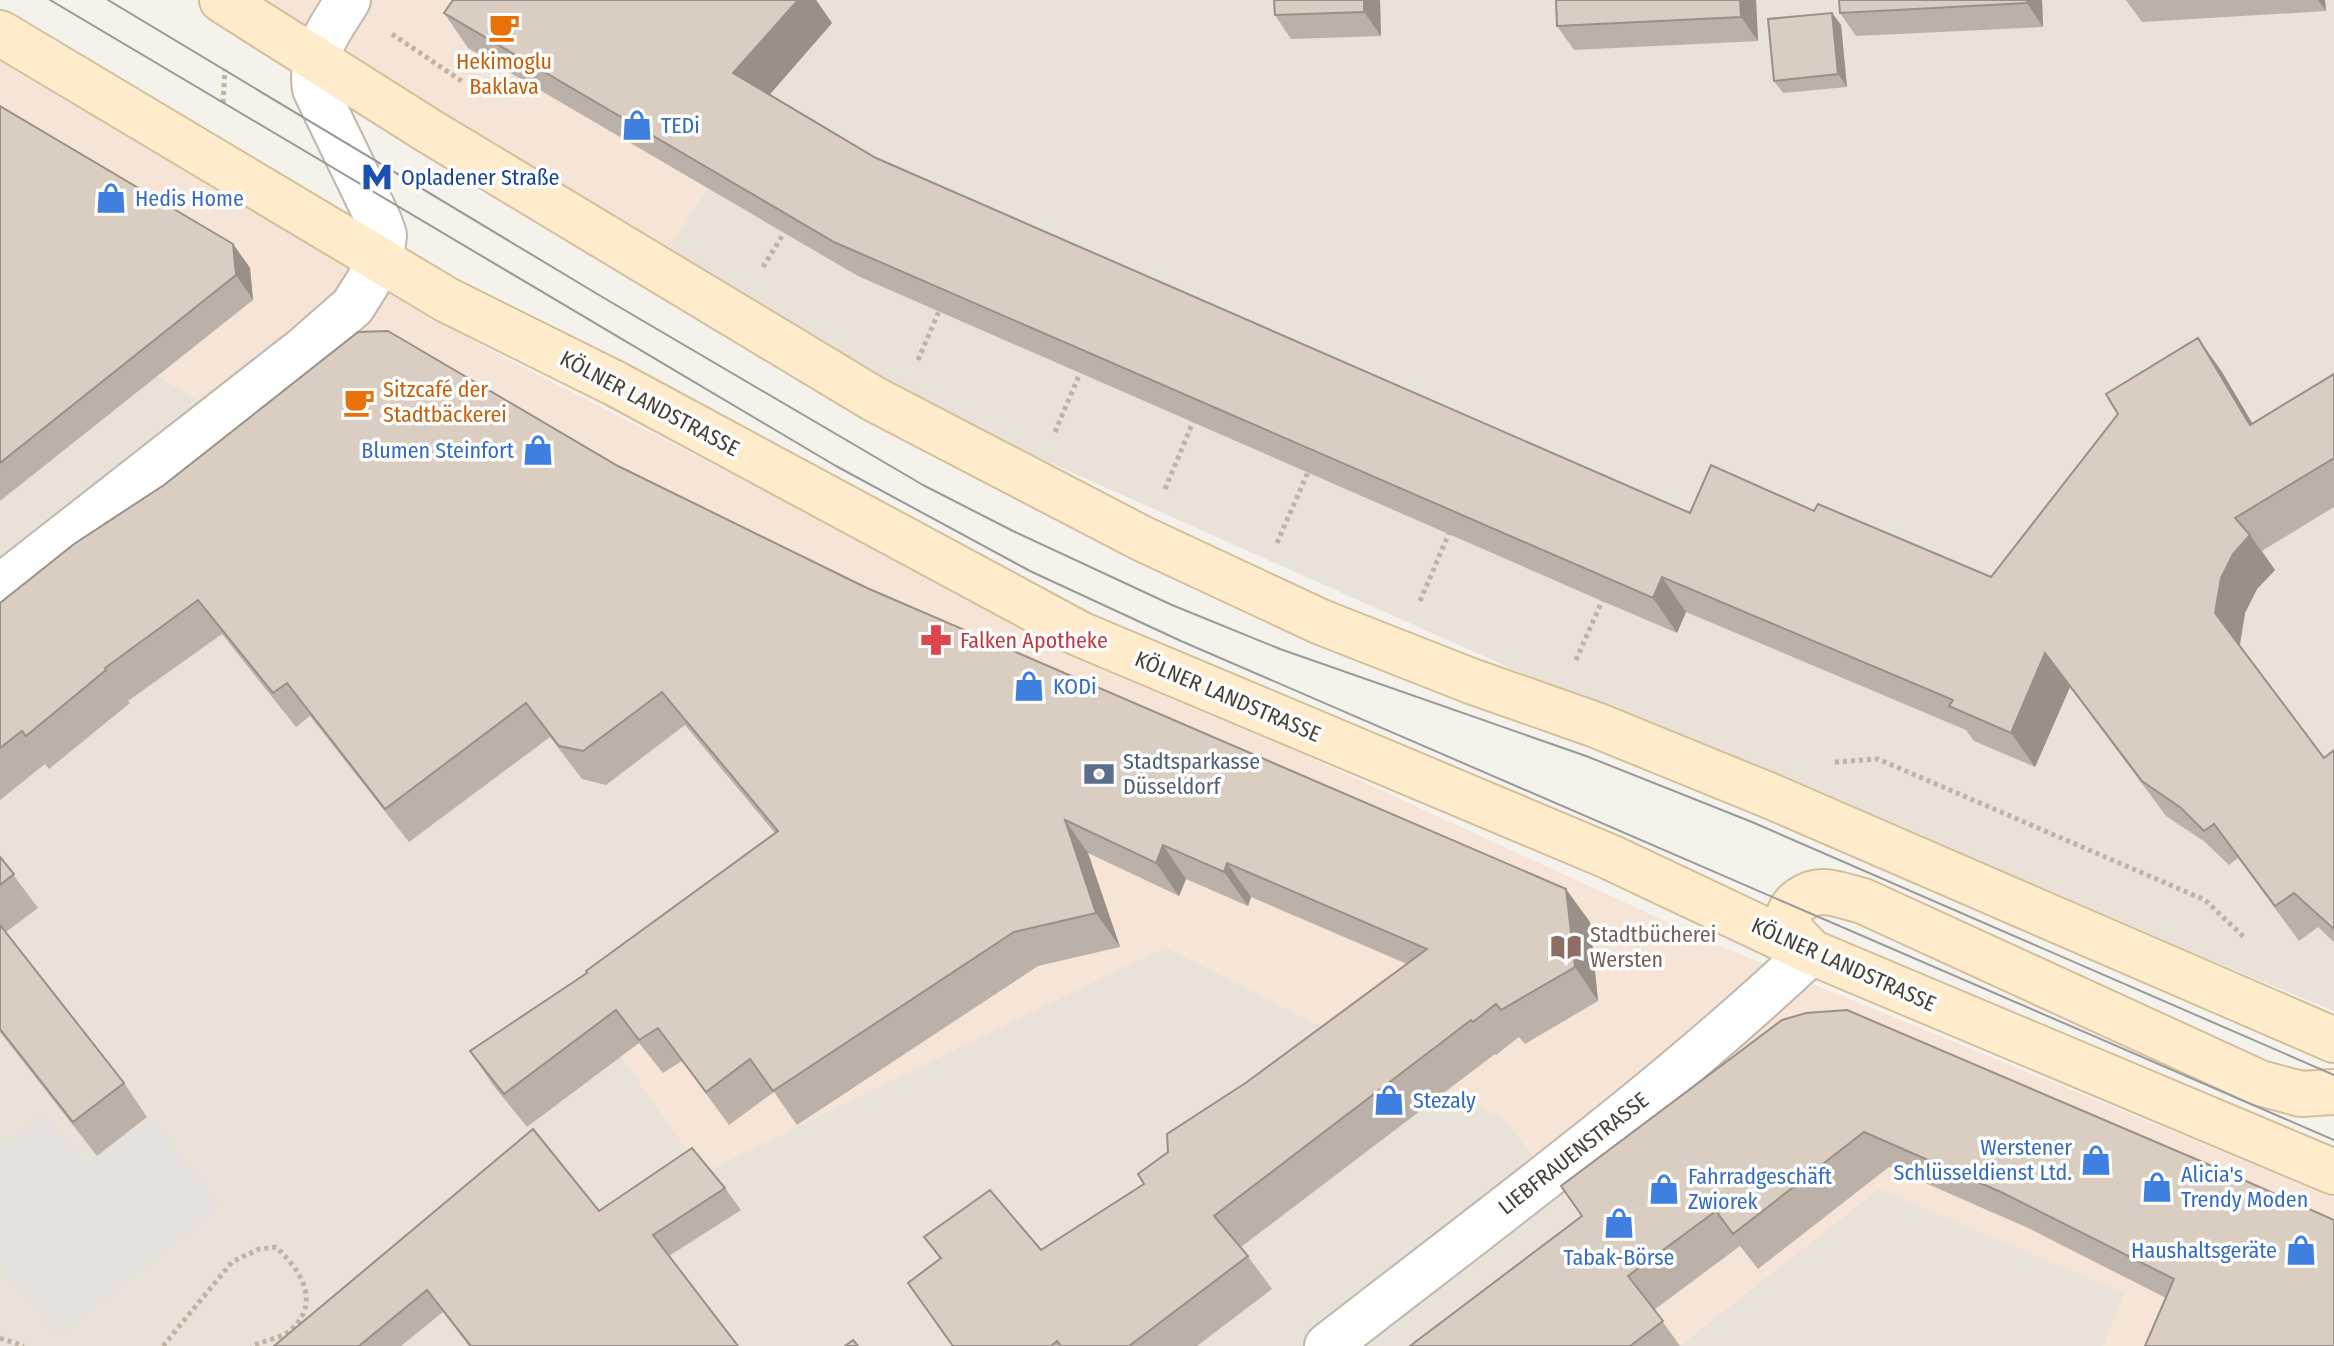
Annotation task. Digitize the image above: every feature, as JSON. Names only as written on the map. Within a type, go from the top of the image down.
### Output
[{"type":"main road","points":[[222,0],[429,131],[874,399],[1141,538],[1321,622],[1471,681],[1596,725],[1768,795],[2334,1040]]},
{"type":"main road","name":"KÖLNER LANDSTRASSE","points":[[0,33],[447,300],[616,384],[1080,634],[1610,857],[1811,952],[2334,1172]]},
{"type":"main road","points":[[1811,952],[1791,930],[1788,920],[1793,906],[1804,897],[1821,892],[1863,901],[2260,1083],[2301,1094],[2334,1092]]},
{"type":"street","points":[[0,587],[304,349],[353,306],[381,261],[384,235],[315,89],[315,57],[348,0]]},
{"type":"street","name":"LIEBFRAUENSTRASSE","points":[[1327,1346],[1636,1105],[1811,952]]},
{"type":"path","points":[[429,131],[459,79]]},
{"type":"path","points":[[761,269],[784,233]]},
{"type":"path","points":[[916,363],[939,311]]},
{"type":"path","points":[[1053,435],[1080,373]]},
{"type":"path","points":[[1161,497],[1193,422]]},
{"type":"path","points":[[1275,547],[1308,472]]},
{"type":"path","points":[[1416,609],[1449,533]]},
{"type":"path","points":[[1574,663],[1602,601]]},
{"type":"path","points":[[1831,763],[1878,759],[2205,900],[2246,940]]},
{"type":"path","points":[[163,1346],[232,1262],[259,1249],[276,1247],[296,1266],[305,1284],[305,1302],[301,1316],[291,1331],[251,1346]]},
{"type":"path","points":[[0,1338],[24,1346]]},
{"type":"shaded area","points":[[255,0],[2334,0],[2334,1011],[1654,732],[943,415],[667,252]]},
{"type":"shaded area","points":[[255,0],[801,0],[820,12],[667,252]]},
{"type":"shaded area","points":[[0,62],[489,350],[1065,645],[1710,942],[2334,1198],[2334,1346],[0,1346]]},
{"type":"shaded area","points":[[0,62],[489,350],[1065,645],[1710,942],[2334,1198],[2334,1346],[2103,1346],[2124,1293],[1879,1189],[1681,1345],[1504,1119],[1165,947],[703,1173],[579,997],[853,785],[0,284]]},
{"type":"shaded area","points":[[43,1115],[84,1165],[147,1117],[218,1206],[58,1333],[0,1263],[0,1149]]},
{"type":"building","points":[[453,0],[798,0],[733,73],[876,158],[1690,513],[1711,465],[1814,511],[1818,504],[1991,577],[2118,414],[2106,394],[2198,338],[2250,425],[2334,374],[2334,458],[2235,518],[2250,535],[2233,554],[2221,578],[2215,613],[2324,758],[2334,750],[2334,929],[2294,893],[2275,906],[2214,824],[2204,831],[2181,808],[2142,781],[2045,653],[2011,733],[1949,706],[1953,700],[1662,577],[1653,598],[834,242],[444,13]]},
{"type":"building","points":[[1274,0],[1364,0],[1364,12],[1275,15]]},
{"type":"building","points":[[1556,0],[1740,0],[1741,17],[1557,26]]},
{"type":"building","points":[[1839,0],[2027,0],[2027,3],[1840,13]]},
{"type":"building","points":[[1832,13],[1838,74],[1774,81],[1768,19]]},
{"type":"building","points":[[0,106],[233,244],[236,275],[0,463]]},
{"type":"building","points":[[388,331],[618,466],[867,588],[1566,889],[1575,967],[1501,1010],[1496,1004],[1473,1022],[1471,1020],[1214,1216],[1248,1256],[1129,1346],[1061,1346],[1057,1341],[1051,1346],[953,1346],[908,1283],[941,1258],[924,1237],[990,1190],[1041,1250],[1144,1184],[1138,1174],[1168,1152],[1167,1134],[1247,1082],[1427,949],[1227,863],[1224,872],[1163,845],[1156,863],[1065,820],[1096,913],[1014,932],[773,1091],[750,1059],[706,1092],[658,1028],[639,1040],[616,1010],[504,1094],[470,1051],[587,973],[778,831],[662,692],[583,751],[559,746],[526,703],[385,809],[287,683],[273,693],[198,600],[105,668],[26,736],[22,731],[0,748],[0,603],[74,544],[164,485],[358,332]]},
{"type":"building","points":[[0,857],[14,874],[0,885]]},
{"type":"building","points":[[0,925],[124,1083],[73,1122],[0,1029]]},
{"type":"building","points":[[1847,1010],[2334,1220],[2334,1346],[2145,1346],[2174,1279],[2003,1193],[1864,1132],[1733,1234],[1716,1211],[1628,1276],[1663,1321],[1630,1346],[1410,1346],[1582,1216],[1561,1186],[1782,1020],[1806,1013]]},
{"type":"building","points":[[533,1129],[599,1211],[692,1148],[725,1188],[653,1235],[738,1346],[471,1346],[427,1290],[359,1346],[274,1346]]},
{"type":"tram line","points":[[50,0],[836,466],[1030,571],[1181,641],[2334,1140]]},
{"type":"tram line","points":[[108,0],[604,298],[923,485],[1013,531],[1172,605],[1280,649],[1586,756],[1752,822],[2334,1075]]},
{"type":"place","name":"Hekimoglu Baklava","points":[[504,27]]},
{"type":"place","name":"TEDi","points":[[637,125]]},
{"type":"place","name":"Opladener Straße","points":[[377,177]]},
{"type":"place","name":"Hedis Home","points":[[111,198]]},
{"type":"place","name":"Sitzcafé der Stadtbäckerei","points":[[359,402]]},
{"type":"place","name":"Blumen Steinfort","points":[[538,450]]},
{"type":"place","name":"Falken Apotheke","points":[[936,640]]},
{"type":"place","name":"KODi","points":[[1029,686]]},
{"type":"place","name":"Stadtsparkasse Düsseldorf","points":[[1099,774]]},
{"type":"place","name":"Stadtbücherei Wersten","points":[[1566,947]]},
{"type":"place","name":"Stezaly","points":[[1389,1100]]},
{"type":"place","name":"Werstener Schlüsseldienst Ltd.","points":[[2096,1160]]},
{"type":"place","name":"Alicia's Trendy Moden","points":[[2157,1187]]},
{"type":"place","name":"Fahrradgeschäft Zwiorek","points":[[1664,1189]]},
{"type":"place","name":"Tabak-Börse","points":[[1619,1223]]},
{"type":"place","name":"Haushaltsgeräte","points":[[2301,1250]]}]
